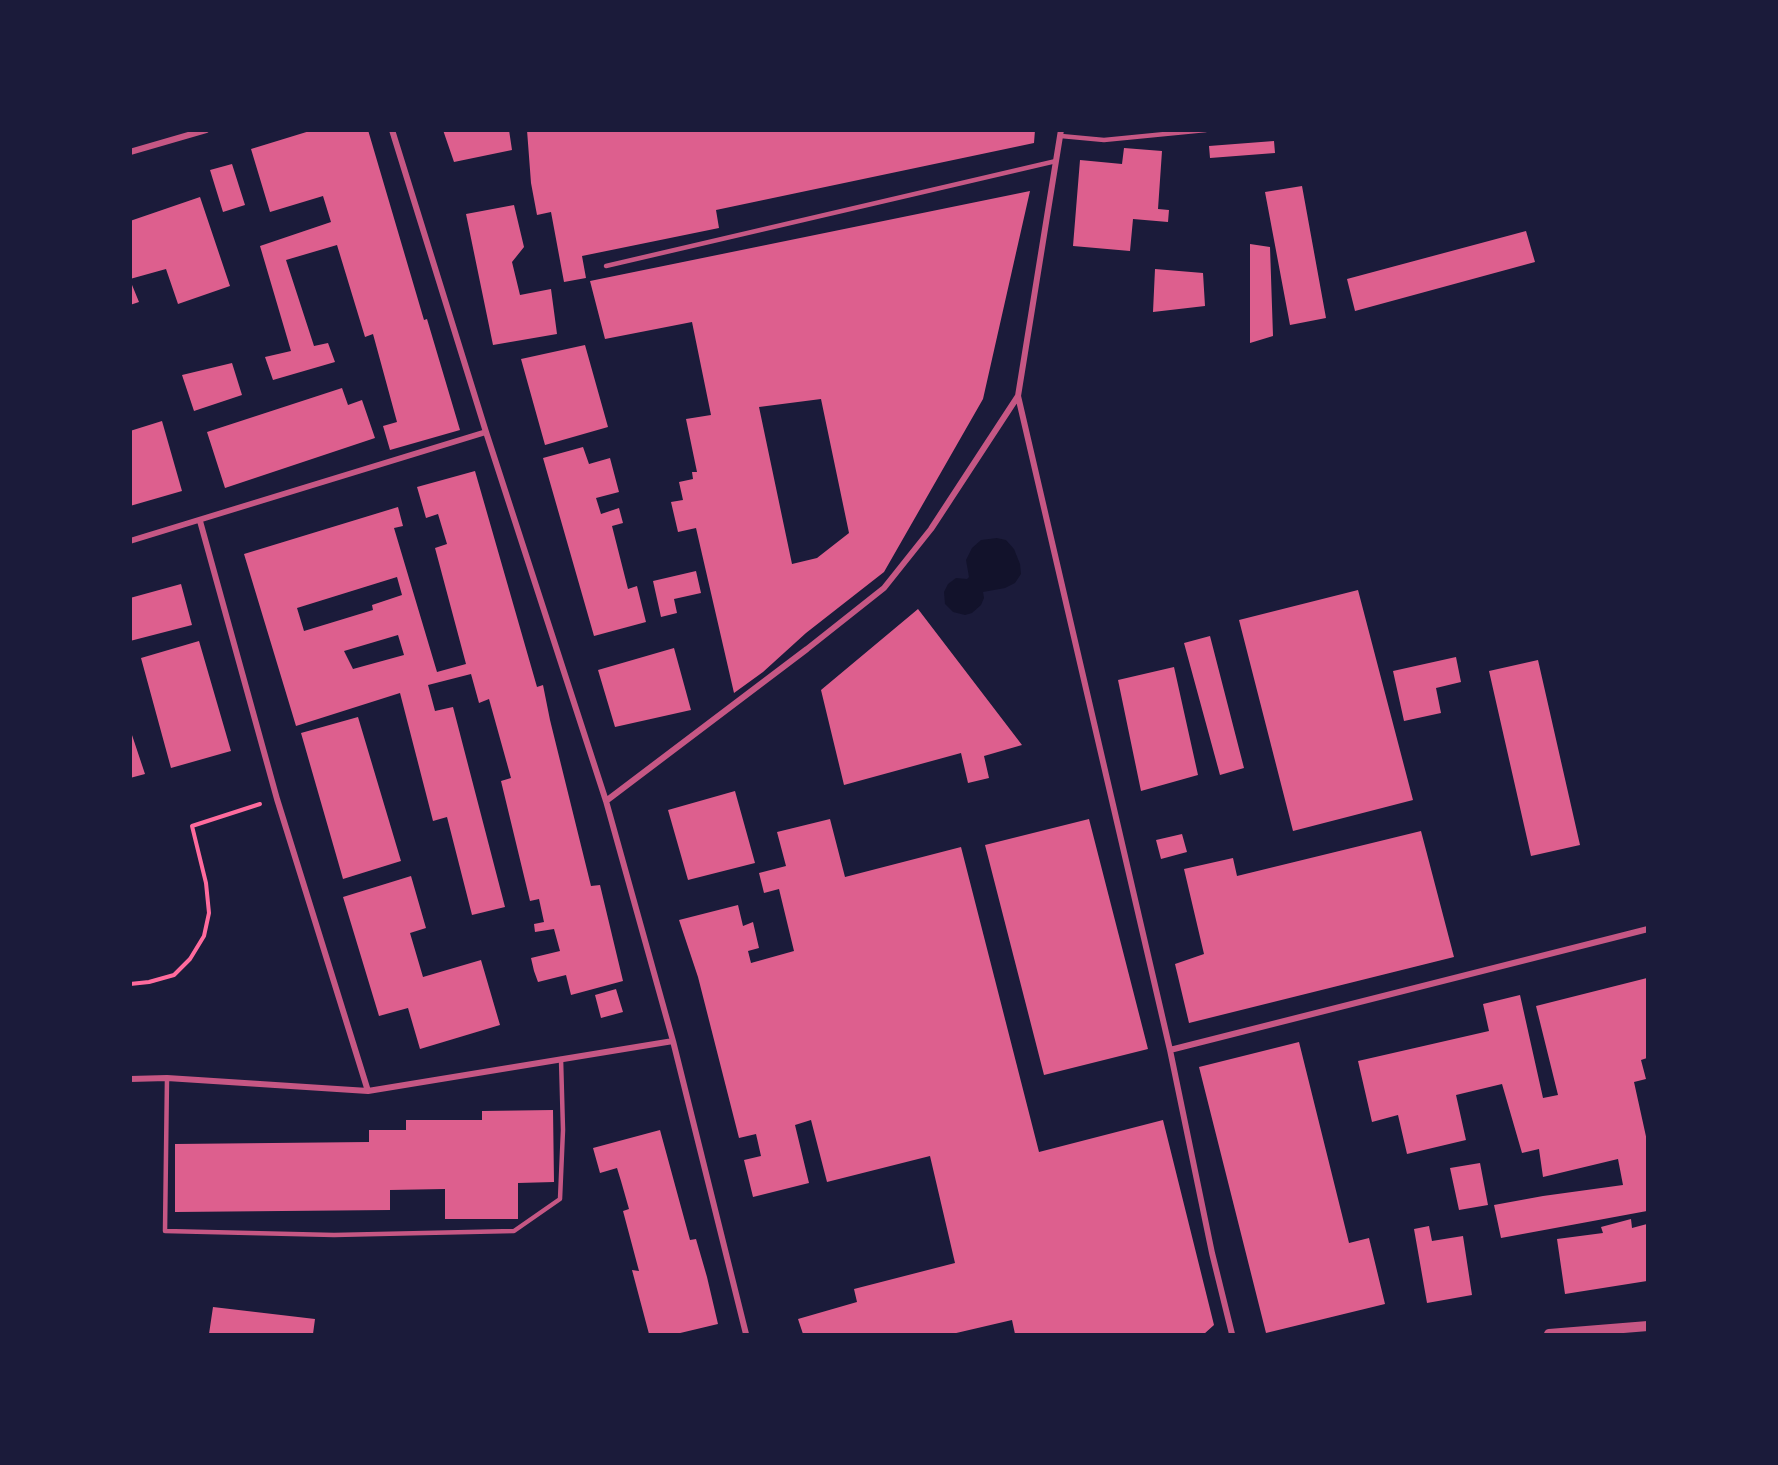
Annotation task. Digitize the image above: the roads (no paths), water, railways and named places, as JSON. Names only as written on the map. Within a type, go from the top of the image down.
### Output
[{"type":"street","points":[[130,152],[206,130]]},
{"type":"street","points":[[392,130],[486,432],[606,801],[673,1041],[746,1335]]},
{"type":"street","points":[[1061,133],[1018,396],[1170,1050],[1212,1253],[1233,1335]]},
{"type":"street","points":[[606,801],[807,650],[884,588],[931,529],[1018,396]]},
{"type":"street","points":[[130,541],[486,432]]},
{"type":"street","points":[[200,521],[277,799],[369,1091]]},
{"type":"street","points":[[1170,1050],[1647,929]]},
{"type":"street","points":[[130,1079],[167,1078],[369,1091],[673,1041]]},
{"type":"street","points":[[1549,1335],[1647,1326]]},
{"type":"lane","points":[[1061,133],[1104,140],[1206,130]]},
{"type":"lane","points":[[606,266],[1056,162]]},
{"type":"lane","points":[[167,1078],[165,1231],[334,1235],[514,1231],[560,1199],[563,1130],[561,1059]]}]
